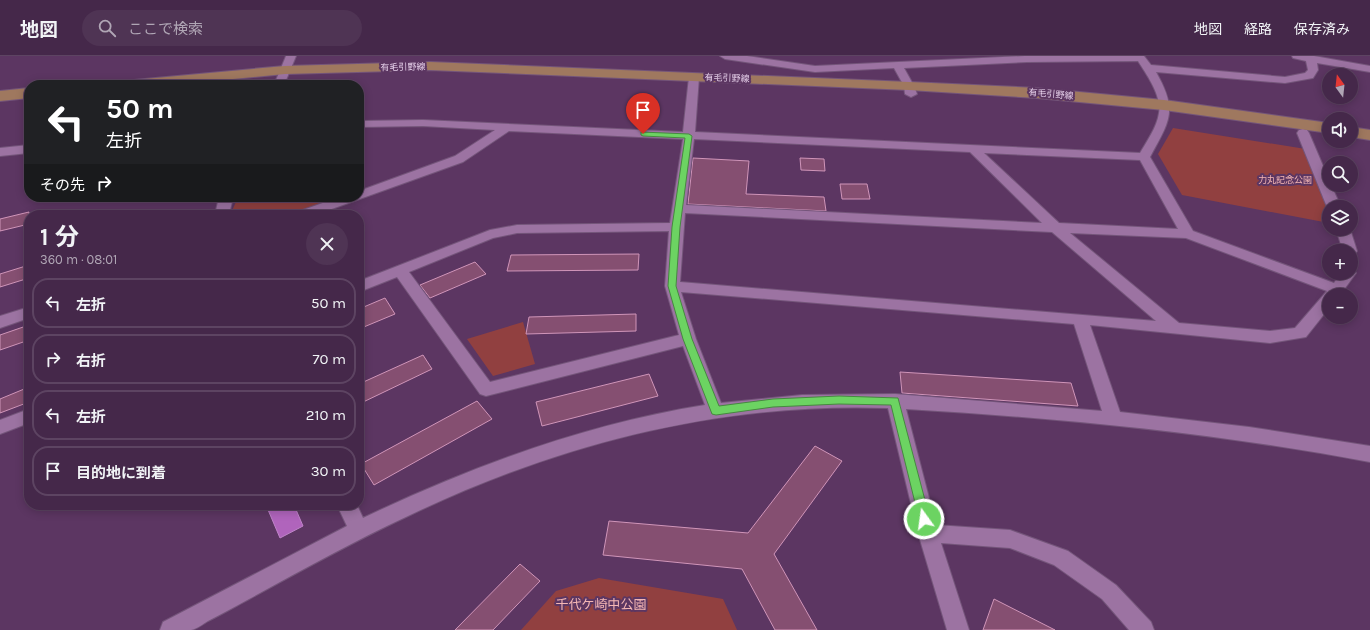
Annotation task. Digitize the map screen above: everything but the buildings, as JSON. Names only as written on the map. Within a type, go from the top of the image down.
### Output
[{"type":"main road","name":"有毛引野線","points":[[237,80],[425,73],[694,81],[910,90],[1165,109],[1322,127]]},
{"type":"main road","name":"有毛引野線","points":[[258,80],[282,78]]},
{"type":"main road","points":[[0,96],[24,94]]},
{"type":"main road","points":[[0,102],[24,100]]},
{"type":"main road","name":"有毛引野線","points":[[1165,109],[1322,136]]},
{"type":"main road","points":[[1358,133],[1370,136]]},
{"type":"main road","points":[[1358,142],[1370,144]]},
{"type":"street","points":[[282,78],[291,56]]},
{"type":"street","points":[[724,56],[815,69],[1027,59],[1139,57],[1149,68],[1165,109],[1144,158]]},
{"type":"street","points":[[1297,56],[1370,69]]},
{"type":"street","points":[[1149,68],[1285,80],[1309,76],[1313,70],[1311,58]]},
{"type":"street","points":[[897,65],[910,90]]},
{"type":"street","points":[[694,81],[689,136],[680,209],[676,227],[672,286],[688,339],[716,411]]},
{"type":"street","points":[[364,124],[423,123],[1144,158]]},
{"type":"street","points":[[364,193],[459,160],[507,127]]},
{"type":"street","points":[[1303,133],[1331,200]]},
{"type":"street","points":[[0,152],[24,150]]},
{"type":"street","points":[[974,150],[1055,227],[1175,328]]},
{"type":"street","points":[[1144,158],[1188,234]]},
{"type":"street","points":[[316,210],[339,202]]},
{"type":"street","points":[[680,209],[1188,234],[1322,290]]},
{"type":"street","points":[[364,285],[490,234],[517,229],[676,227]]},
{"type":"street","points":[[400,270],[486,389],[688,339]]},
{"type":"street","points":[[1337,288],[1343,280]]},
{"type":"street","points":[[672,286],[1080,319],[1270,337],[1300,333],[1322,306]]},
{"type":"street","points":[[0,322],[24,314]]},
{"type":"street","points":[[1080,319],[1113,418]]},
{"type":"street","points":[[171,630],[359,530],[470,479],[544,452],[634,426],[716,411],[773,403],[839,400],[895,401],[1113,418],[1255,434],[1370,454]]},
{"type":"street","points":[[895,401],[928,533],[958,630]]},
{"type":"street","points":[[0,427],[24,418]]},
{"type":"street","points":[[349,510],[359,530]]},
{"type":"street","points":[[928,533],[1010,539],[1060,558],[1109,592],[1143,630]]},
{"type":"green space","name":"力丸記念公園","points":[[1173,128],[1312,150],[1322,185],[1322,192],[1324,192],[1326,200],[1322,200],[1322,222],[1182,195],[1158,154]]},
{"type":"green space","points":[[236,202],[331,202],[309,210],[232,210]]},
{"type":"green space","points":[[523,322],[535,364],[493,376],[467,339]]},
{"type":"green space","name":"千代ケ崎中公園","points":[[599,578],[723,599],[737,630],[521,630],[556,591]]},
{"type":"shaded area","points":[[268,510],[296,510],[303,526],[280,538]]},
{"type":"route","points":[[643,134],[689,136],[680,209],[676,227],[672,286],[688,339],[716,411],[773,403],[839,400],[895,401],[924,519]]}]
